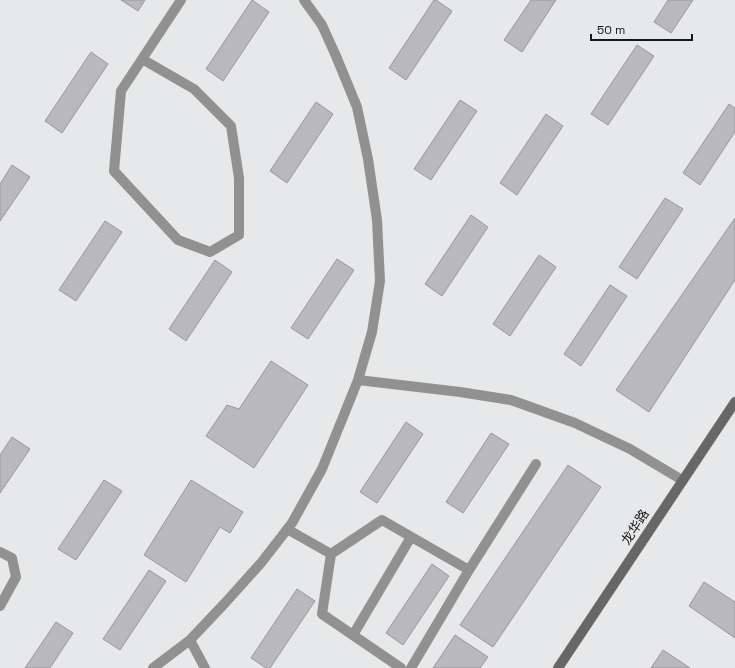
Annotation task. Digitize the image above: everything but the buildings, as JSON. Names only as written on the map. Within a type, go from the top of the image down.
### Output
[{"type":"main road","name":"龙华路","points":[[558,668],[735,402]]},
{"type":"street","points":[[142,59],[194,89],[231,126],[239,178],[239,235],[210,252],[178,240],[114,171],[120,91],[181,0]]},
{"type":"street","points":[[153,668],[190,640],[225,604],[261,563],[292,523],[322,469],[358,380],[372,332],[380,281],[378,220],[368,159],[357,107],[322,25],[304,0]]},
{"type":"street","points":[[358,380],[460,392],[511,400],[575,423],[630,448],[682,480]]},
{"type":"street","points":[[411,668],[469,570],[536,464]]},
{"type":"street","points":[[401,668],[322,614],[331,554],[382,520],[469,570]]},
{"type":"street","points":[[287,529],[331,554]]},
{"type":"street","points":[[353,635],[411,537]]},
{"type":"street","points":[[0,552],[12,558],[16,577],[0,606]]},
{"type":"street","points":[[190,640],[205,668]]}]
